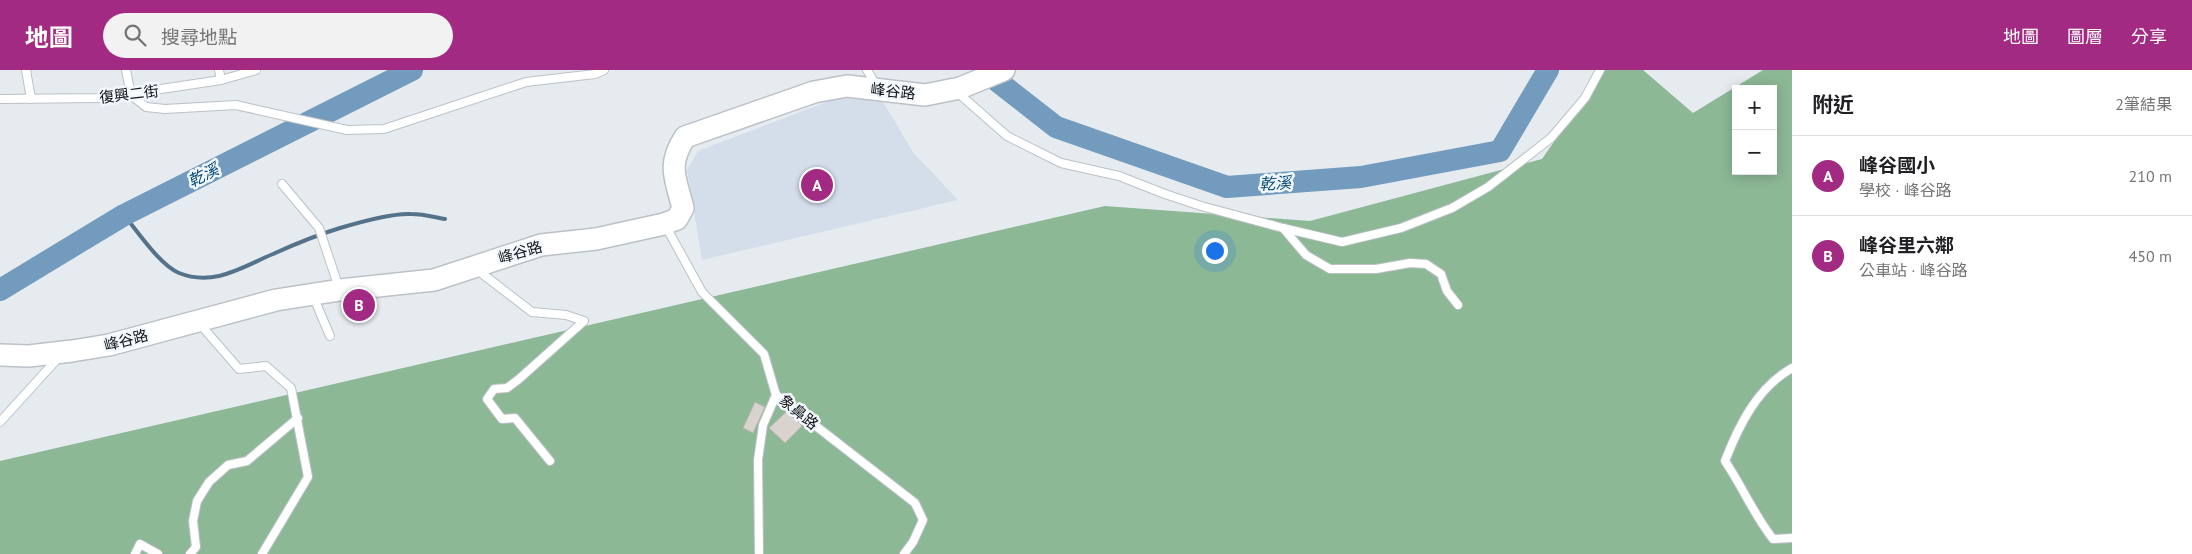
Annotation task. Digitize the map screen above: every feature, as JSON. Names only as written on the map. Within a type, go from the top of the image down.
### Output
[{"type":"street","name":"峰谷路","points":[[0,355],[29,356],[109,345],[276,300],[340,290],[434,280],[541,246],[596,239],[664,224],[676,219],[683,208],[673,166],[676,151],[685,136],[814,92],[847,86],[925,95],[957,89],[1004,70]]},
{"type":"lane","points":[[26,70],[31,99]]},
{"type":"lane","points":[[126,70],[131,94],[146,107],[166,109],[236,105],[347,130],[384,129],[526,82],[595,74],[604,70]]},
{"type":"lane","points":[[219,70],[221,80]]},
{"type":"lane","name":"復興二街","points":[[0,99],[101,98],[221,80],[256,70]]},
{"type":"lane","points":[[867,70],[878,90]]},
{"type":"lane","points":[[957,89],[1007,136],[1061,163],[1119,176],[1165,194],[1283,228],[1342,242],[1401,228],[1452,208],[1488,186],[1551,138],[1584,98],[1600,70]]},
{"type":"lane","points":[[282,184],[319,228],[340,290]]},
{"type":"lane","name":"象鼻路","points":[[664,224],[702,292],[764,354],[776,395],[915,503],[924,520],[914,542],[904,554]]},
{"type":"lane","points":[[1283,228],[1306,255],[1330,269],[1376,270],[1410,263],[1426,264],[1441,274],[1446,291],[1458,305]]},
{"type":"lane","points":[[473,267],[532,312],[566,315],[584,321],[519,380],[507,388],[494,389],[487,399],[502,419],[515,418],[550,461]]},
{"type":"lane","points":[[312,294],[330,336]]},
{"type":"lane","points":[[197,321],[239,369],[266,366],[291,388],[308,477],[262,554]]},
{"type":"lane","points":[[0,422],[63,352]]},
{"type":"lane","points":[[1792,368],[1778,376],[1758,397],[1733,440],[1725,461],[1738,480],[1762,524],[1773,539],[1792,538]]},
{"type":"lane","points":[[759,554],[758,460],[764,425],[776,395]]},
{"type":"lane","points":[[190,554],[196,547],[193,520],[197,501],[209,482],[228,464],[247,461],[298,418]]},
{"type":"lane","points":[[135,554],[140,544],[158,554]]},
{"type":"shaded area","points":[[837,98],[882,100],[913,152],[958,200],[702,260],[687,170],[698,151]]},
{"type":"green space","points":[[1604,70],[1643,70],[1693,113],[1732,89],[1732,175],[1777,175],[1777,85],[1739,85],[1763,70],[1792,70],[1792,554],[0,554],[0,461],[1105,206],[1310,221],[1542,159]]},
{"type":"building","points":[[755,402],[765,407],[753,433],[743,428]]},
{"type":"building","points":[[787,411],[802,426],[785,443],[769,428]]},
{"type":"waterway","name":"乾溪","points":[[0,290],[124,215],[412,70]]},
{"type":"waterway","name":"乾溪","points":[[983,70],[1056,127],[1227,187],[1361,177],[1500,151],[1548,70]]},
{"type":"waterway","points":[[124,215],[164,263],[179,273],[204,278],[228,274],[314,237],[385,216],[420,214],[445,219]]},
{"type":"place","name":"峰谷國小","points":[[817,185]]},
{"type":"place","name":"峰谷里六鄰","points":[[359,305]]}]
